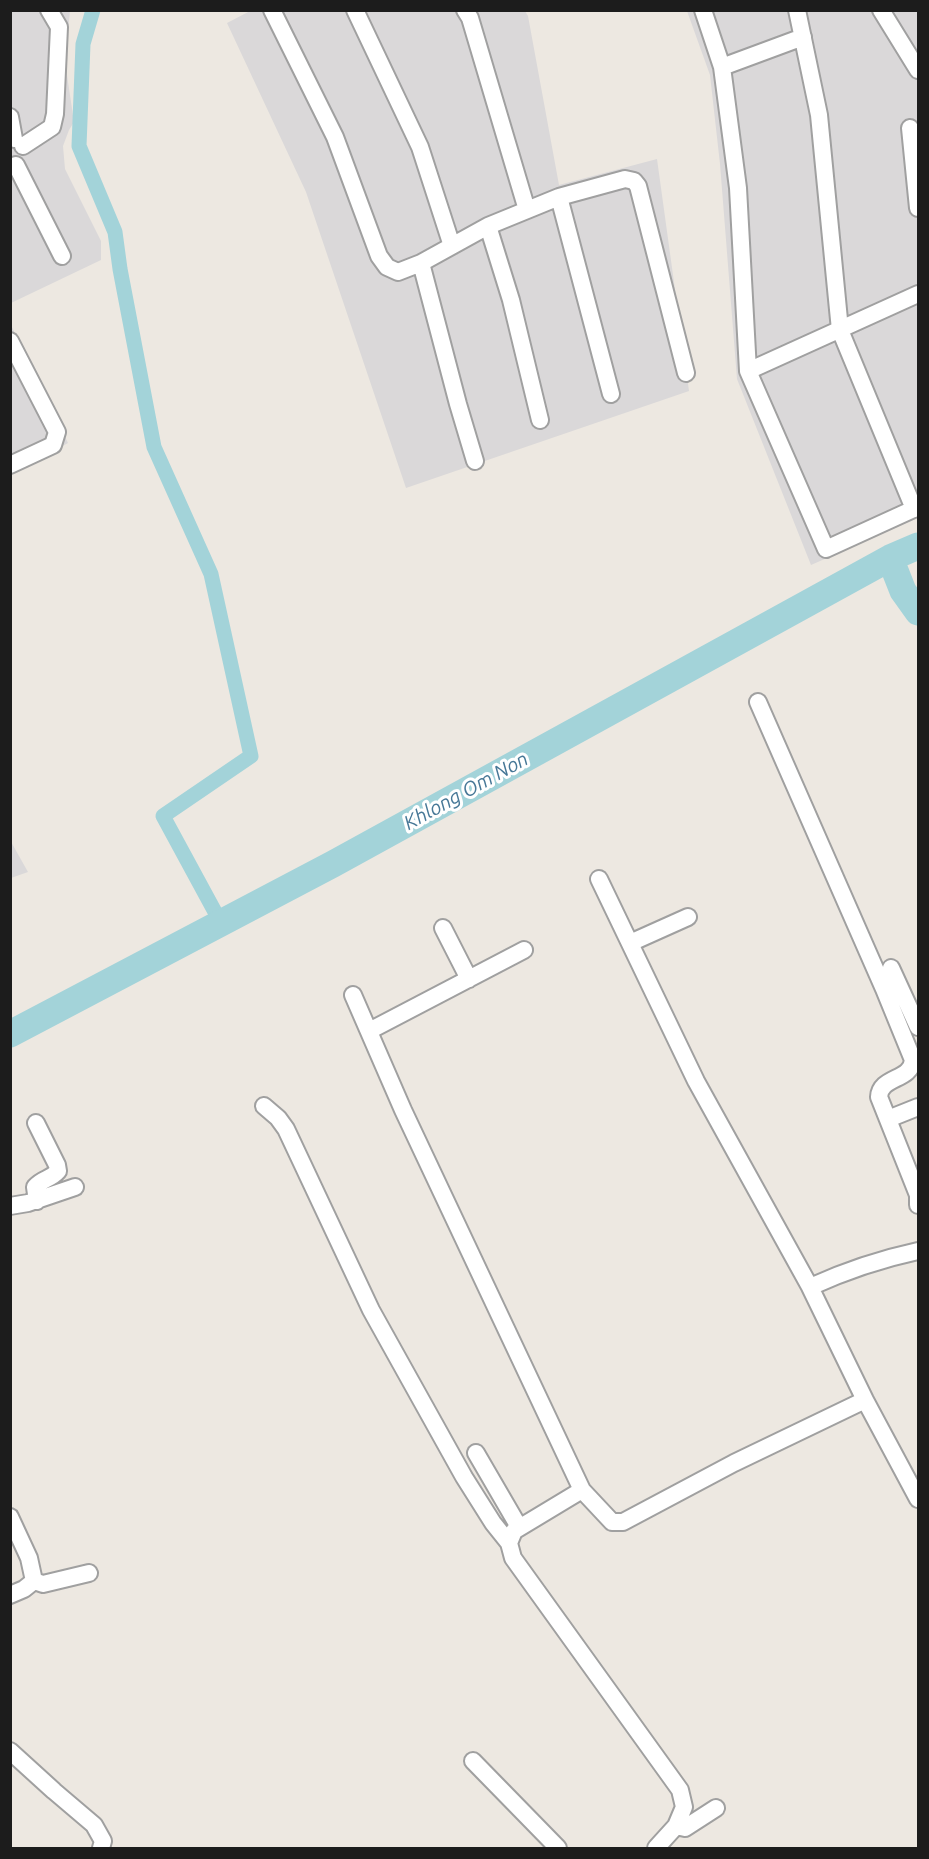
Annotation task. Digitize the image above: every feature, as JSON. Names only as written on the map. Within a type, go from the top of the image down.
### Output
[{"type":"street","points":[[16,142],[52,127],[55,114],[59,27],[49,10]]},
{"type":"street","points":[[272,10],[335,137],[379,256],[387,267],[398,272],[421,263],[488,226],[559,197],[626,179],[633,180],[638,186],[686,373]]},
{"type":"street","points":[[355,10],[420,147],[452,246]]},
{"type":"street","points":[[465,10],[470,18],[527,210]]},
{"type":"street","points":[[703,10],[722,67],[738,188],[748,371],[826,549],[916,508],[840,330],[819,115],[797,10]]},
{"type":"street","points":[[881,10],[918,70]]},
{"type":"street","points":[[722,67],[803,37]]},
{"type":"street","points":[[10,117],[16,142],[23,157],[13,166],[62,256]]},
{"type":"street","points":[[910,128],[918,208]]},
{"type":"street","points":[[559,197],[611,394]]},
{"type":"street","points":[[488,226],[511,300],[540,420]]},
{"type":"street","points":[[421,263],[475,461]]},
{"type":"street","points":[[748,371],[918,294]]},
{"type":"street","points":[[10,341],[57,432],[52,445],[10,465]]},
{"type":"street","points":[[758,702],[914,1060],[908,1072],[884,1084],[879,1097],[918,1195],[918,1204]]},
{"type":"street","points":[[599,879],[696,1081],[810,1287],[865,1400],[918,1499]]},
{"type":"street","points":[[630,943],[688,917]]},
{"type":"street","points":[[443,928],[469,979]]},
{"type":"street","points":[[369,1031],[524,950]]},
{"type":"street","points":[[891,968],[918,1027]]},
{"type":"street","points":[[353,995],[403,1110],[582,1490],[612,1522],[622,1522],[734,1463],[865,1400]]},
{"type":"street","points":[[264,1106],[278,1118],[286,1129],[370,1311],[464,1477],[509,1544],[513,1558],[680,1790],[684,1807],[676,1826],[656,1848]]},
{"type":"street","points":[[888,1119],[918,1107]]},
{"type":"street","points":[[36,1123],[58,1171],[52,1178],[41,1181],[35,1187],[37,1201]]},
{"type":"street","points":[[10,1206],[37,1201],[75,1187]]},
{"type":"street","points":[[810,1287],[886,1258],[918,1251]]},
{"type":"street","points":[[476,1453],[519,1527]]},
{"type":"street","points":[[509,1544],[514,1531],[519,1527],[582,1490]]},
{"type":"street","points":[[10,1517],[29,1558],[34,1581]]},
{"type":"street","points":[[34,1581],[43,1584],[89,1573]]},
{"type":"street","points":[[10,1595],[24,1589],[34,1581]]},
{"type":"street","points":[[10,1751],[94,1825],[103,1841],[101,1848]]},
{"type":"street","points":[[473,1761],[558,1848]]},
{"type":"street","points":[[676,1826],[685,1828],[716,1809]]},
{"type":"shaded area","points":[[252,10],[525,11],[528,16],[559,185],[657,159],[689,391],[406,488],[306,192],[227,23]]},
{"type":"shaded area","points":[[11,11],[70,11],[65,62],[74,122],[63,146],[65,169],[101,241],[101,260],[11,303]]},
{"type":"shaded area","points":[[687,11],[918,11],[918,518],[811,565],[737,379],[720,164],[710,75]]},
{"type":"shaded area","points":[[10,323],[68,443],[11,474],[10,474]]},
{"type":"shaded area","points":[[10,840],[28,872],[11,878],[10,878]]},
{"type":"waterway","points":[[93,10],[83,44],[79,146],[115,232],[154,447],[211,574],[251,756],[163,816],[221,923]]},
{"type":"waterway","name":"Khlong Om Non","points":[[10,1034],[333,864],[890,558],[918,546]]},
{"type":"waterway","points":[[890,558],[903,591],[918,612]]}]
